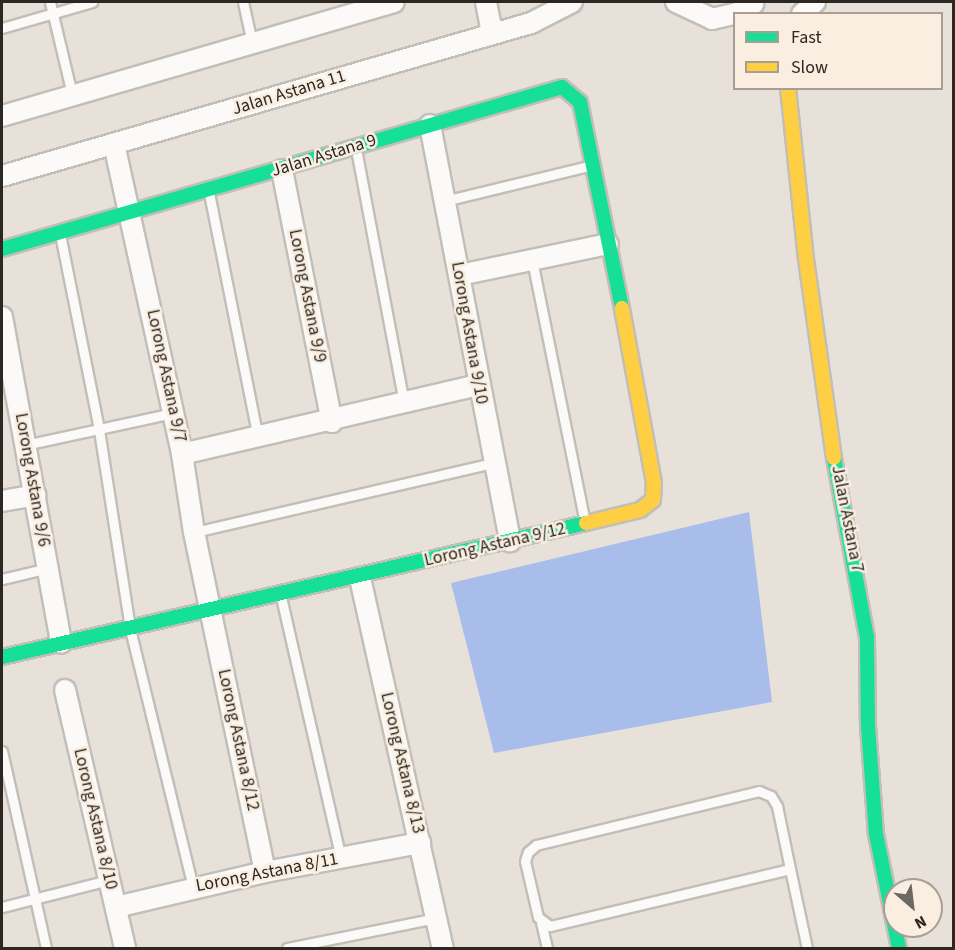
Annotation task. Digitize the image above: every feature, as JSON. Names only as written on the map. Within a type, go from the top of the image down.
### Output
[{"type":"street","points":[[2,116],[394,2]]},
{"type":"street","points":[[486,2],[492,33]]},
{"type":"street","name":"Jalan Astana 11","points":[[2,176],[531,23],[572,2]]},
{"type":"street","points":[[676,2],[712,19],[733,14]]},
{"type":"street","points":[[740,12],[755,6]]},
{"type":"street","name":"Jalan Astana 9","points":[[2,249],[208,188],[282,170],[356,146],[562,87],[573,93],[580,102],[595,164]]},
{"type":"street","name":"Jalan Astana 7","points":[[788,90],[806,259],[842,511],[867,637],[868,726],[876,834],[899,948]]},
{"type":"street","name":"Lorong Astana 9/10","points":[[430,125],[460,275],[478,385],[510,541]]},
{"type":"street","name":"Lorong Astana 9/7","points":[[114,144],[131,210],[182,454],[194,532],[210,609]]},
{"type":"street","name":"Lorong Astana 9/12","points":[[2,657],[210,609],[360,578],[640,510],[652,500],[654,483],[595,164]]},
{"type":"street","name":"Lorong Astana 9/9","points":[[282,170],[332,422]]},
{"type":"street","points":[[460,275],[608,243]]},
{"type":"street","name":"Lorong Astana 9/6","points":[[2,317],[61,643]]},
{"type":"street","points":[[182,454],[332,422],[478,385]]},
{"type":"street","points":[[2,501],[35,495]]},
{"type":"street","name":"Lorong Astana 8/13","points":[[360,578],[443,948]]},
{"type":"street","name":"Lorong Astana 8/12","points":[[210,609],[265,872]]},
{"type":"street","name":"Lorong Astana 8/10","points":[[65,690],[125,948]]},
{"type":"street","name":"Lorong Astana 8/11","points":[[116,907],[193,887],[420,843]]},
{"type":"lane","points":[[50,2],[72,94]]},
{"type":"lane","points":[[2,28],[92,2]]},
{"type":"lane","points":[[243,2],[252,43]]},
{"type":"lane","points":[[356,146],[404,404]]},
{"type":"lane","points":[[444,201],[595,164]]},
{"type":"lane","points":[[208,188],[258,438]]},
{"type":"lane","points":[[60,232],[99,429],[130,629],[193,887]]},
{"type":"lane","points":[[532,260],[585,524]]},
{"type":"lane","points":[[25,446],[173,413]]},
{"type":"lane","points":[[194,532],[494,463]]},
{"type":"lane","points":[[2,579],[48,568]]},
{"type":"lane","points":[[281,595],[341,858]]},
{"type":"lane","points":[[2,751],[46,948]]},
{"type":"lane","points":[[546,948],[525,861],[528,852],[536,845],[759,791],[771,796],[777,806],[807,948]]},
{"type":"lane","points":[[541,922],[555,926],[790,869]]},
{"type":"lane","points":[[2,907],[109,880]]},
{"type":"lane","points":[[287,948],[436,918]]},
{"type":"water","points":[[749,512],[772,702],[494,753],[451,583]]},
{"type":"traffic: fast","points":[[2,249],[562,87],[580,102],[622,308]]},
{"type":"traffic: fast","points":[[834,458],[867,637],[868,726],[876,834],[899,948]]},
{"type":"traffic: fast","points":[[2,657],[586,523]]},
{"type":"traffic: slow","points":[[788,90],[806,259],[834,458]]},
{"type":"traffic: slow","points":[[586,523],[640,510],[653,500],[654,483],[622,308]]}]
